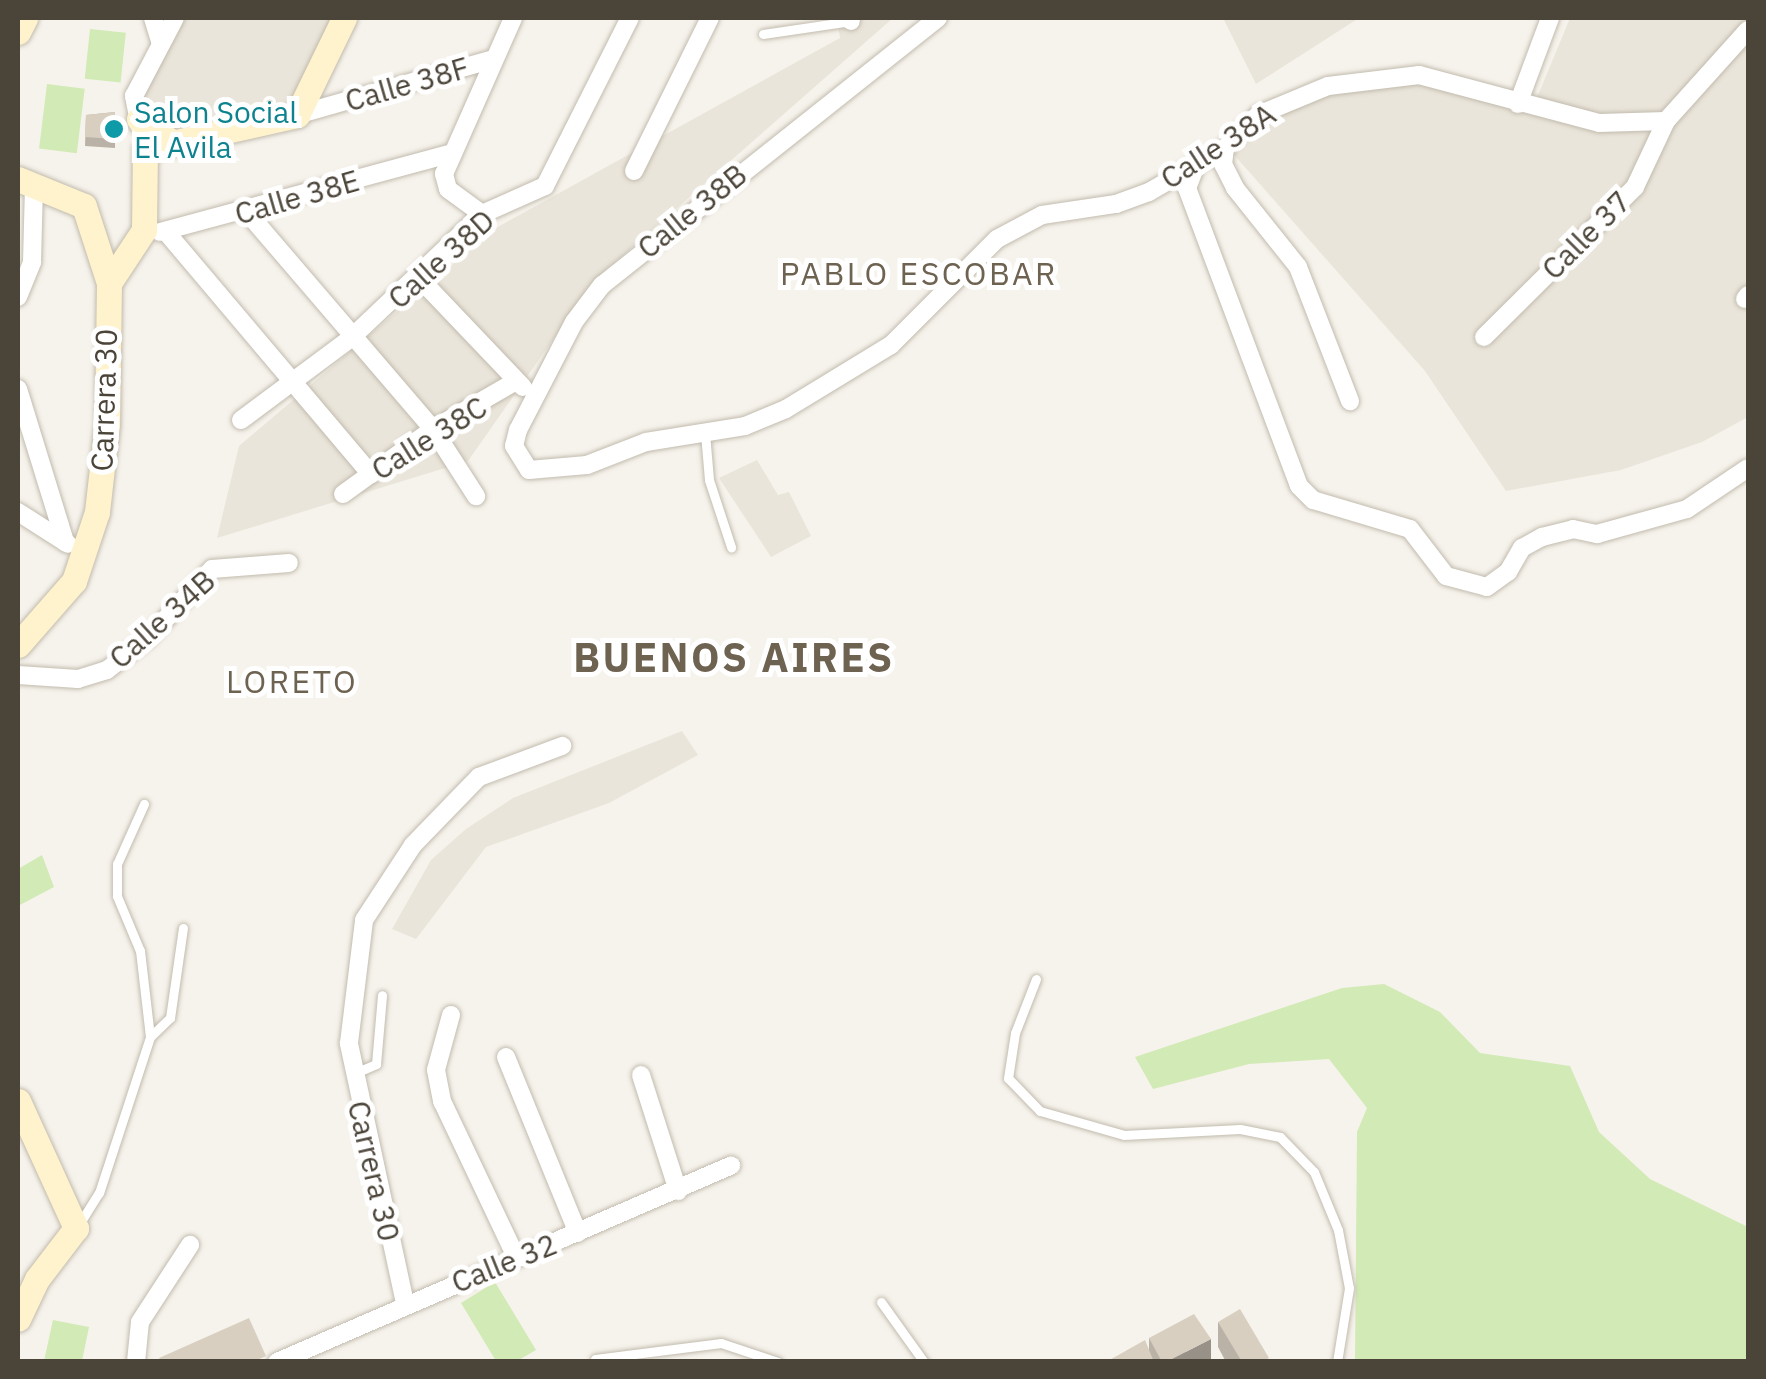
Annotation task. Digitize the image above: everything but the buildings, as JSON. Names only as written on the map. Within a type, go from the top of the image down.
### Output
[{"type":"street","points":[[18,32],[25,18]]},
{"type":"street","points":[[153,18],[161,44]]},
{"type":"street","points":[[110,283],[149,235],[146,149],[134,96],[175,18]]},
{"type":"street","points":[[298,115],[344,18]]},
{"type":"street","points":[[482,214],[448,189],[448,154],[514,18]]},
{"type":"street","name":"Calle 38D","points":[[241,420],[352,338],[420,279],[482,214],[545,186],[630,18]]},
{"type":"street","points":[[634,170],[710,18]]},
{"type":"street","name":"Calle 38B","points":[[518,458],[518,430],[602,285],[938,18]]},
{"type":"street","points":[[1518,104],[1550,18]]},
{"type":"street","name":"Calle 37","points":[[1484,337],[1635,186],[1666,121],[1748,30]]},
{"type":"street","name":"Calle 38F","points":[[146,149],[298,115],[493,59]]},
{"type":"street","name":"Calle 38A","points":[[518,458],[529,470],[544,474],[705,430],[744,426],[852,372],[914,323],[973,257],[1020,226],[1058,211],[1116,204],[1225,148],[1258,115],[1328,86],[1419,75],[1599,123],[1666,121]]},
{"type":"street","points":[[139,120],[172,142]]},
{"type":"street","points":[[1225,148],[1223,164],[1235,188],[1298,267],[1350,401]]},
{"type":"street","name":"Calle 38E","points":[[149,235],[448,154]]},
{"type":"street","points":[[1198,160],[1187,188],[1299,486],[1313,500],[1410,528],[1446,576],[1471,588],[1487,587],[1508,572],[1522,548],[1542,537],[1573,529],[1597,534],[1687,509],[1748,468]]},
{"type":"street","points":[[18,297],[32,262],[33,189]]},
{"type":"street","name":"Carrera 30","points":[[18,645],[74,581],[76,549],[107,424],[110,283],[96,233],[75,198],[33,189]]},
{"type":"street","points":[[246,211],[433,429],[476,496]]},
{"type":"street","points":[[96,233],[110,245],[149,235]]},
{"type":"street","points":[[149,235],[297,382],[371,474]]},
{"type":"street","points":[[420,279],[535,397]]},
{"type":"street","name":"Calle 38C","points":[[342,494],[433,429],[516,381]]},
{"type":"street","points":[[18,389],[76,549]]},
{"type":"street","points":[[18,512],[76,549]]},
{"type":"street","name":"Calle 34B","points":[[18,675],[78,679],[95,674],[148,638],[212,569],[289,563]]},
{"type":"street","name":"Carrera 30","points":[[405,1303],[352,1074],[349,1009],[364,920],[413,845],[479,776],[562,746]]},
{"type":"street","points":[[451,1015],[436,1070],[442,1101],[516,1257]]},
{"type":"street","points":[[506,1057],[578,1233]]},
{"type":"street","points":[[642,1075],[678,1190]]},
{"type":"street","points":[[18,1101],[76,1228],[36,1279],[18,1319]]},
{"type":"street","name":"Calle 32","points":[[277,1362],[405,1303],[731,1166]]},
{"type":"street","points":[[136,1362],[140,1322],[190,1245]]},
{"type":"lane","points":[[764,34],[850,19]]},
{"type":"lane","points":[[705,430],[709,480],[732,546]]},
{"type":"lane","points":[[76,1228],[98,1193],[150,1037],[140,951],[117,896],[117,864],[144,804]]},
{"type":"lane","points":[[150,1037],[170,1018],[183,928]]},
{"type":"lane","points":[[1036,980],[1014,1033],[1008,1078],[1040,1110],[1124,1135],[1240,1129],[1280,1136],[1314,1172],[1338,1230],[1349,1288],[1338,1362]]},
{"type":"lane","points":[[352,1074],[376,1064],[382,995]]},
{"type":"lane","points":[[881,1302],[924,1362]]},
{"type":"lane","points":[[595,1359],[721,1343],[778,1362]]},
{"type":"shaded area","points":[[183,18],[336,18],[293,106],[165,131],[143,115],[141,97]]},
{"type":"shaded area","points":[[837,18],[893,18],[594,281],[468,461],[217,538],[239,446],[494,229],[840,38]]},
{"type":"shaded area","points":[[1223,18],[1359,18],[1256,84]]},
{"type":"shaded area","points":[[1570,18],[1748,18],[1748,417],[1702,442],[1621,470],[1506,491],[1425,371],[1228,148],[1319,94],[1439,82],[1536,100]]},
{"type":"shaded area","points":[[757,460],[778,495],[789,492],[811,536],[771,557],[719,478]]},
{"type":"shaded area","points":[[682,731],[698,755],[609,803],[486,847],[416,939],[392,929],[431,860],[466,829],[513,798]]},
{"type":"green space","points":[[90,29],[126,33],[121,82],[85,79]]},
{"type":"green space","points":[[47,84],[85,89],[77,153],[39,149]]},
{"type":"green space","points":[[42,855],[54,887],[18,906],[18,869]]},
{"type":"green space","points":[[1384,984],[1440,1012],[1480,1053],[1570,1066],[1599,1132],[1650,1179],[1748,1227],[1748,1361],[1355,1361],[1357,1132],[1367,1108],[1329,1059],[1249,1064],[1153,1089],[1135,1057],[1342,988]]},
{"type":"green space","points":[[495,1282],[536,1350],[517,1361],[496,1361],[461,1303]]},
{"type":"green space","points":[[53,1320],[89,1327],[82,1361],[44,1361]]},
{"type":"place","name":"Salon Social El Avila","points":[[114,129]]},
{"type":"district","name":"PABLO ESCOBAR","points":[[919,273]]},
{"type":"district","name":"BUENOS AIRES","points":[[734,657]]},
{"type":"district","name":"LORETO","points":[[292,681]]}]
